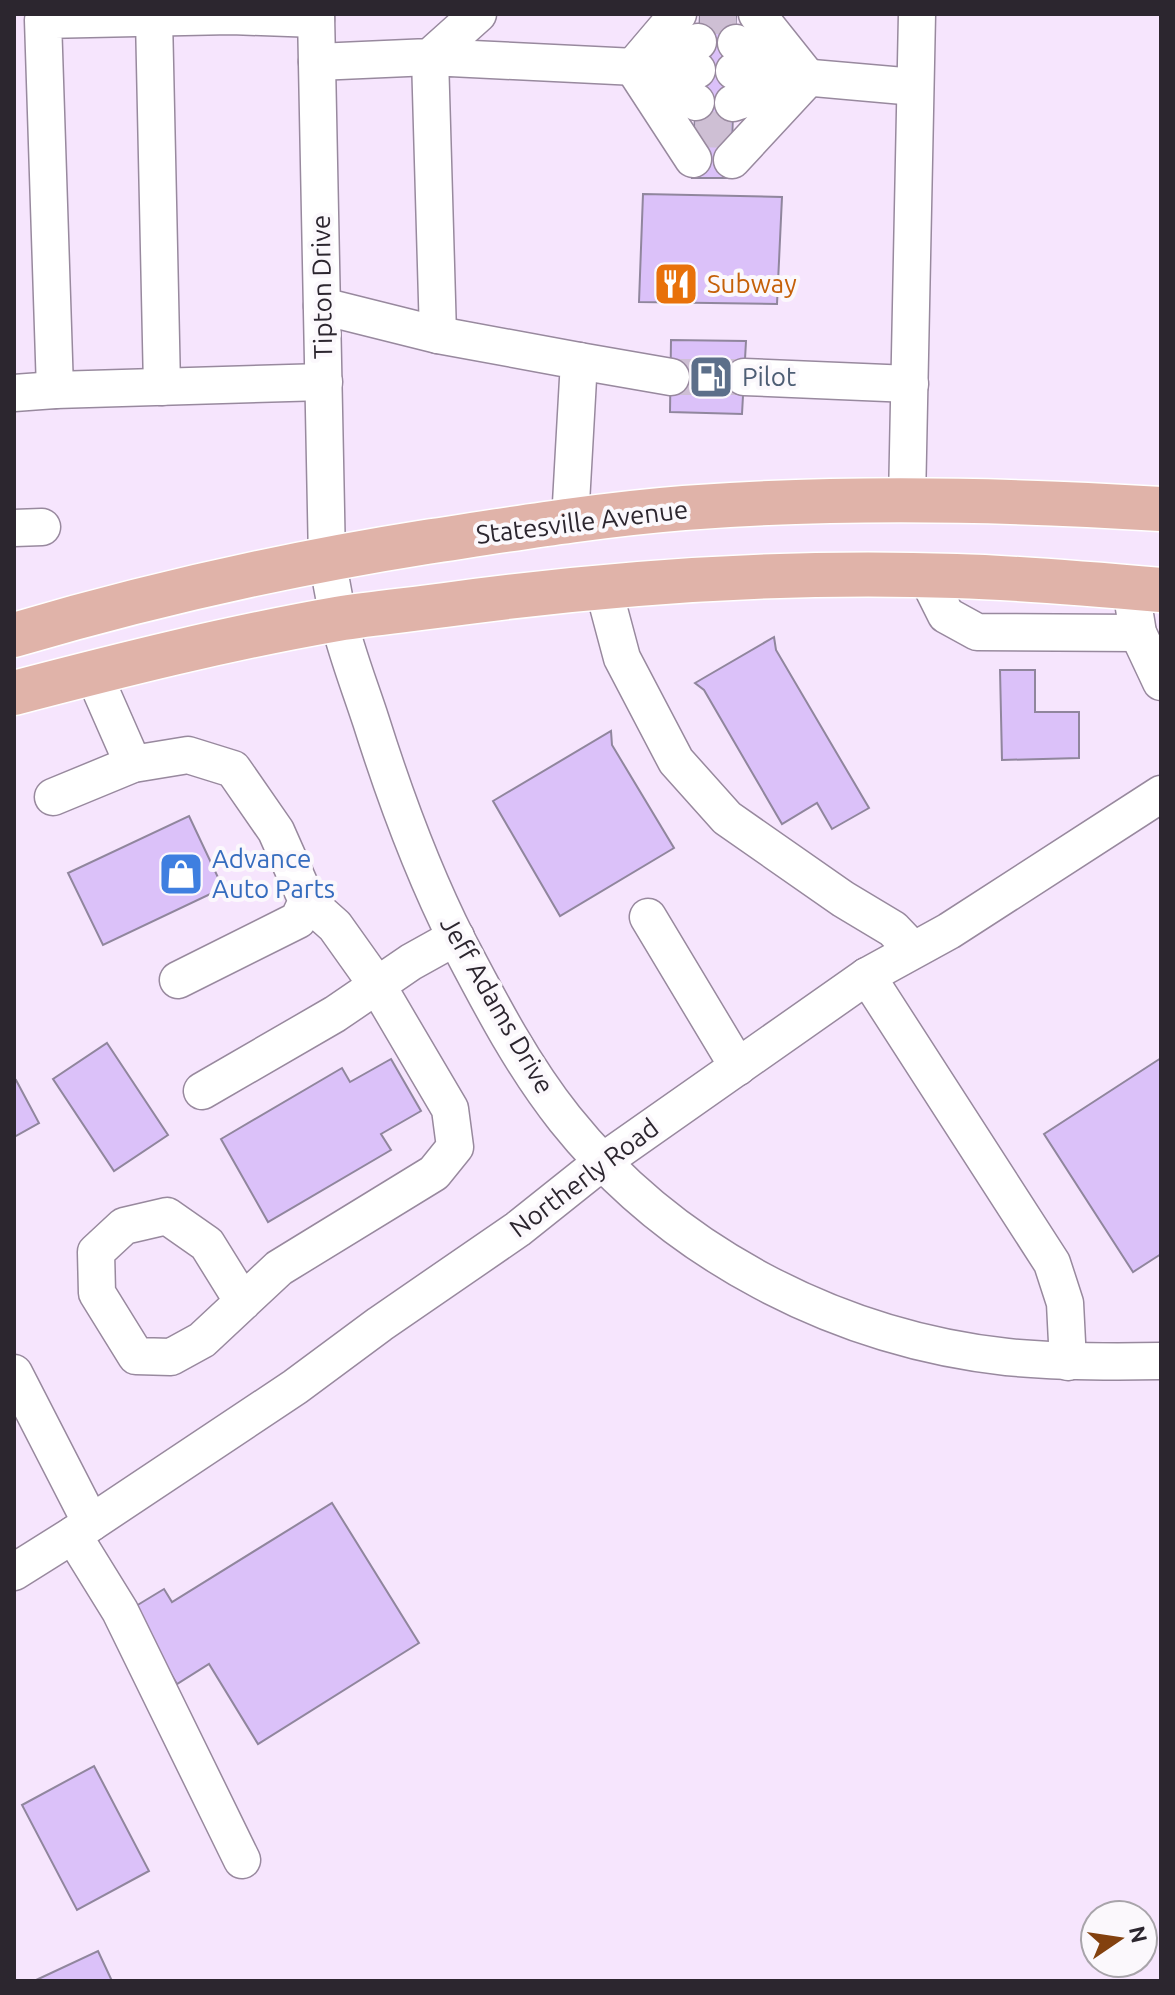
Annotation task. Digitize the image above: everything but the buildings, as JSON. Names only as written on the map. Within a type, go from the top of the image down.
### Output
[{"type":"main road","name":"Statesville Avenue","points":[[14,635],[189,587],[494,531],[570,521],[714,506],[907,501],[1048,503],[1161,509]]},
{"type":"main road","points":[[14,693],[202,646],[339,619],[603,587],[778,577],[926,575],[1146,588]]},
{"type":"street","points":[[438,335],[430,57],[478,14]]},
{"type":"street","points":[[907,501],[917,14]]},
{"type":"street","points":[[55,390],[43,20],[316,17]]},
{"type":"street","name":"Tipton Drive","points":[[316,17],[327,560],[339,619]]},
{"type":"street","points":[[154,18],[162,387]]},
{"type":"street","points":[[317,62],[430,57],[633,67],[694,76]]},
{"type":"street","points":[[633,67],[694,76]]},
{"type":"street","points":[[633,67],[694,76]]},
{"type":"street","points":[[737,77],[808,78],[915,87]]},
{"type":"street","points":[[737,77],[808,78]]},
{"type":"street","points":[[737,77],[808,78]]},
{"type":"street","points":[[322,306],[438,335],[671,377]]},
{"type":"street","points":[[570,521],[579,361]]},
{"type":"street","points":[[744,377],[910,384]]},
{"type":"street","points":[[14,393],[324,382]]},
{"type":"street","points":[[926,575],[946,615],[977,632],[1138,633]]},
{"type":"street","points":[[603,587],[622,658],[676,761],[727,818],[843,899],[893,929],[913,950]]},
{"type":"street","points":[[1146,588],[1138,633],[1161,682]]},
{"type":"street","name":"Jeff Adams Drive","points":[[339,619],[405,823],[437,900],[498,1018],[564,1118],[602,1162],[645,1202],[692,1239],[747,1274],[806,1303],[869,1327],[937,1345],[1005,1357],[1068,1362],[1161,1361]]},
{"type":"street","points":[[93,673],[133,764]]},
{"type":"street","points":[[53,797],[133,764],[188,755],[233,769],[276,831],[307,901],[335,926],[377,985],[450,1109],[455,1147],[434,1173],[279,1268],[243,1302]]},
{"type":"street","name":"Northerly Road","points":[[14,1572],[295,1387],[518,1229],[602,1162],[867,976],[949,931],[1161,794]]},
{"type":"street","points":[[178,980],[298,920],[307,901]]},
{"type":"street","points":[[648,917],[738,1067]]},
{"type":"street","points":[[202,1091],[335,1014],[411,962],[456,937]]},
{"type":"street","points":[[867,976],[1052,1263],[1065,1303],[1068,1362]]},
{"type":"street","points":[[14,1373],[120,1611],[242,1860]]},
{"type":"tunnel","points":[[700,16],[736,16]]},
{"type":"tunnel","points":[[695,129],[733,130]]},
{"type":"tunnel","points":[[671,377],[744,377]]},
{"type":"place","name":"Subway","points":[[676,284]]},
{"type":"place","name":"Pilot","points":[[711,377]]},
{"type":"place","name":"Advance Auto Parts","points":[[181,874]]}]
